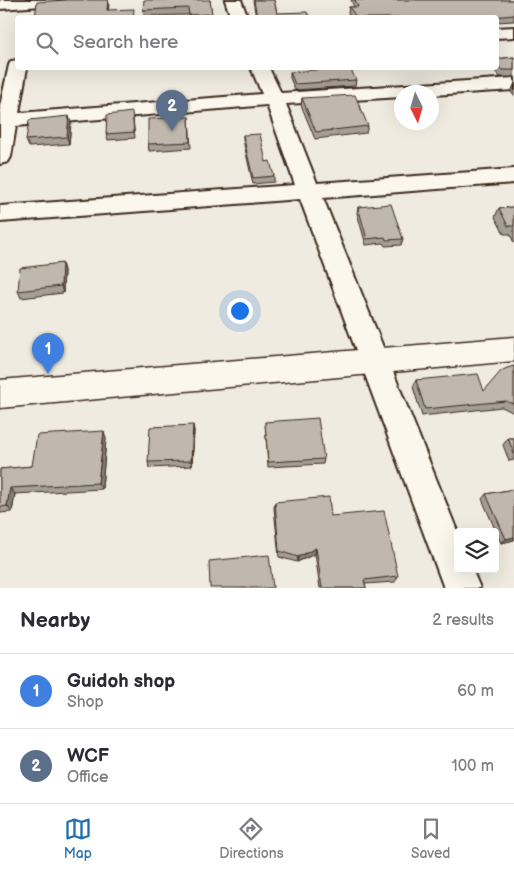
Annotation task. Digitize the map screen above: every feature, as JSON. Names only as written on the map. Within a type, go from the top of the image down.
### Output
[{"type":"highway","points":[[0,394],[514,349]]},
{"type":"street","points":[[0,4],[28,10],[56,0]]},
{"type":"street","points":[[233,0],[239,15]]},
{"type":"street","points":[[499,33],[514,32]]},
{"type":"street","points":[[0,156],[4,120],[17,70]]},
{"type":"street","points":[[261,70],[274,99],[373,361],[462,588]]},
{"type":"street","points":[[4,120],[274,99],[514,84]]},
{"type":"street","points":[[0,214],[514,176]]},
{"type":"building","points":[[108,0],[107,10],[134,9],[133,15],[35,15],[37,2]]},
{"type":"building","points":[[144,0],[210,0],[212,14],[189,15],[188,8],[143,10]]},
{"type":"building","points":[[254,0],[274,0],[277,13],[307,12],[308,15],[256,15]]},
{"type":"building","points":[[355,0],[514,0],[514,15],[355,15],[349,7],[358,7]]},
{"type":"building","points":[[514,57],[514,70],[502,70],[499,67],[499,59]]},
{"type":"building","points":[[351,70],[356,80],[295,84],[290,72]]},
{"type":"building","points":[[355,95],[368,126],[316,132],[302,98]]},
{"type":"building","points":[[132,112],[134,132],[106,134],[107,115]]},
{"type":"building","points":[[69,116],[67,137],[26,140],[29,120]]},
{"type":"building","points":[[189,117],[190,142],[148,144],[148,119]]},
{"type":"building","points":[[260,134],[266,162],[270,161],[274,176],[253,178],[243,135]]},
{"type":"building","points":[[391,204],[403,239],[386,240],[385,237],[367,239],[358,207]]},
{"type":"building","points":[[514,207],[514,226],[508,226],[499,208]]},
{"type":"building","points":[[62,263],[61,286],[18,291],[20,268]]},
{"type":"building","points":[[514,366],[514,404],[506,401],[425,409],[416,380],[478,374],[484,391],[501,371]]},
{"type":"building","points":[[318,418],[324,459],[268,462],[265,422]]},
{"type":"building","points":[[193,425],[191,461],[148,462],[150,427]]},
{"type":"building","points":[[104,431],[98,483],[10,488],[7,506],[0,507],[0,469],[32,466],[37,435]]},
{"type":"building","points":[[508,438],[514,438],[514,454]]},
{"type":"building","points":[[514,489],[514,537],[506,539],[486,494]]},
{"type":"building","points":[[329,497],[331,516],[384,511],[398,576],[364,580],[366,588],[322,588],[316,548],[298,557],[279,551],[275,502]]},
{"type":"building","points":[[269,555],[273,588],[210,588],[209,561]]},
{"type":"place","name":"WCF","points":[[172,131]]},
{"type":"place","name":"Guidoh shop","points":[[48,374]]}]
